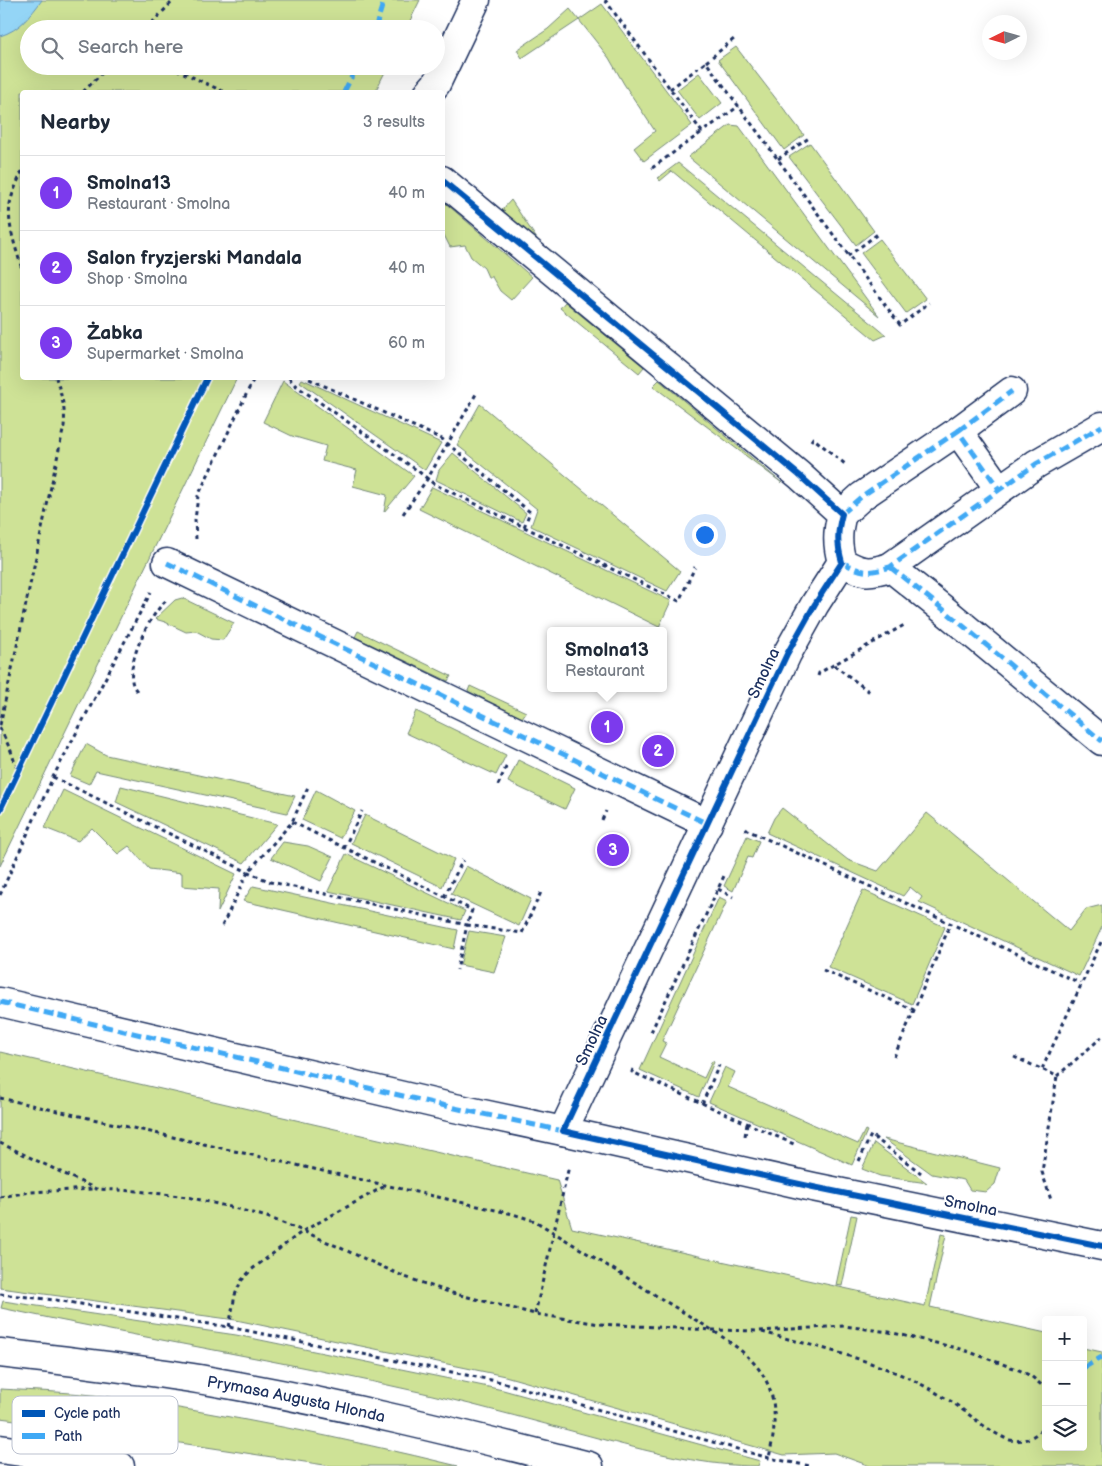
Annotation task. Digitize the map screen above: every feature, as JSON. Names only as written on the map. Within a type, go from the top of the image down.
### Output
[{"type":"street","points":[[445,65],[476,0]]},
{"type":"street","points":[[431,90],[440,75]]},
{"type":"street","points":[[445,182],[800,475],[842,514]]},
{"type":"street","points":[[1012,391],[958,431],[862,496],[842,514],[837,532],[838,548],[842,562],[857,570],[874,572],[890,567],[1036,464],[1102,426]]},
{"type":"street","points":[[958,431],[999,489]]},
{"type":"street","name":"Smolna","points":[[842,562],[815,604],[787,654],[569,1133],[804,1185],[1102,1246]]},
{"type":"street","points":[[167,563],[708,824]]},
{"type":"street","points":[[890,567],[1102,741]]},
{"type":"street","points":[[0,1002],[569,1133]]},
{"type":"street","name":"Prymasa Augusta Hlonda","points":[[0,1353],[125,1368],[238,1386],[454,1432],[589,1466]]},
{"type":"street","points":[[35,1454],[120,1466]]},
{"type":"path","points":[[155,20],[174,0]]},
{"type":"path","points":[[604,0],[702,132]]},
{"type":"path","points":[[670,89],[734,39]]},
{"type":"path","points":[[706,62],[900,325],[929,303]]},
{"type":"path","points":[[85,90],[100,75]]},
{"type":"path","points":[[188,75],[220,90]]},
{"type":"path","points":[[652,168],[739,106]]},
{"type":"path","points":[[778,159],[809,138]]},
{"type":"path","points":[[20,176],[10,202],[10,217],[12,236],[20,262]]},
{"type":"path","points":[[848,256],[879,234]]},
{"type":"path","points":[[18,772],[0,726],[66,416],[57,380]]},
{"type":"path","points":[[215,586],[196,541],[195,520],[198,496],[253,380]]},
{"type":"path","points":[[290,380],[434,484],[679,601],[695,566]]},
{"type":"path","points":[[311,380],[448,443],[530,512],[524,526]]},
{"type":"path","points":[[403,514],[428,478],[476,394]]},
{"type":"path","points":[[807,445],[813,438],[844,464],[852,459]]},
{"type":"path","points":[[0,895],[53,777],[167,563]]},
{"type":"path","points":[[815,682],[819,674],[914,620]]},
{"type":"path","points":[[834,665],[871,693]]},
{"type":"path","points":[[53,777],[271,882],[467,925],[522,934],[542,890]]},
{"type":"path","points":[[222,926],[248,872],[292,822],[308,787]]},
{"type":"path","points":[[344,848],[362,811]]},
{"type":"path","points":[[749,821],[745,829],[1080,983]]},
{"type":"path","points":[[292,822],[472,910],[457,970]]},
{"type":"path","points":[[444,896],[463,860]]},
{"type":"path","points":[[648,1038],[725,872]]},
{"type":"path","points":[[718,890],[733,896]]},
{"type":"path","points":[[894,1057],[951,923]]},
{"type":"path","points":[[1042,1069],[1080,983],[1102,940]]},
{"type":"path","points":[[822,970],[914,1010]]},
{"type":"path","points":[[1053,1207],[1042,1172],[1057,1076],[1102,1037]]},
{"type":"path","points":[[1014,1057],[1057,1076]]},
{"type":"path","points":[[636,1064],[632,1072],[800,1147]]},
{"type":"path","points":[[702,1104],[719,1065]]},
{"type":"path","points":[[0,1098],[514,1214],[535,1221],[712,1330],[735,1345],[748,1357],[761,1371],[770,1386],[774,1402],[774,1424],[770,1458]]},
{"type":"path","points":[[535,1314],[554,1232],[569,1133]]},
{"type":"path","points":[[856,1167],[872,1134],[922,1174]]},
{"type":"path","points":[[1,1145],[96,1189]]},
{"type":"path","points":[[229,1327],[235,1295],[241,1281],[251,1270],[303,1231],[386,1185]]},
{"type":"path","points":[[0,1197],[30,1192],[96,1189],[137,1191],[188,1198],[239,1209],[303,1231],[405,1277],[452,1293],[535,1314],[600,1324],[712,1330],[759,1331],[844,1326],[889,1332],[961,1349],[1031,1376],[1042,1386]]},
{"type":"path","points":[[0,1294],[55,1300],[229,1327],[501,1382],[770,1458],[810,1466]]},
{"type":"path","points":[[759,1331],[852,1356],[916,1381],[951,1402],[986,1427],[1010,1440],[1023,1440],[1034,1436],[1042,1430]]},
{"type":"green space","points":[[0,0],[420,0],[410,20],[20,20],[20,75],[384,75],[376,90],[20,90],[20,380],[236,380],[0,866]]},
{"type":"green space","points":[[602,4],[692,125],[644,161],[634,148],[655,131],[609,58],[579,20]]},
{"type":"green space","points":[[570,9],[579,20],[522,58],[517,50],[548,29]]},
{"type":"green space","points":[[736,47],[804,135],[784,150],[718,60]]},
{"type":"green space","points":[[699,73],[722,103],[700,120],[677,90]]},
{"type":"green space","points":[[730,125],[739,126],[879,316],[688,157]]},
{"type":"green space","points":[[810,143],[874,231],[856,245],[789,157]]},
{"type":"green space","points":[[678,163],[886,335],[875,340],[672,171],[660,181],[658,178]]},
{"type":"green space","points":[[511,200],[543,248],[502,210]]},
{"type":"green space","points":[[445,203],[532,277],[511,300],[500,291],[492,277],[488,277],[484,268],[471,257],[465,245],[450,247],[445,237]]},
{"type":"green space","points":[[880,239],[926,299],[906,313],[861,253]]},
{"type":"green space","points":[[565,302],[644,367],[639,373],[560,308]]},
{"type":"green space","points":[[304,380],[441,443],[425,470],[300,382]]},
{"type":"green space","points":[[659,380],[782,483],[653,386]]},
{"type":"green space","points":[[283,381],[414,476],[384,512],[387,495],[353,486],[357,470],[322,461],[326,446],[292,436],[263,422]]},
{"type":"green space","points":[[480,404],[680,571],[667,591],[531,526],[537,509],[457,445]]},
{"type":"green space","points":[[453,453],[526,513],[522,522],[436,480],[439,470]]},
{"type":"green space","points":[[432,487],[671,601],[659,627],[419,509]]},
{"type":"green space","points":[[182,598],[234,623],[223,640],[211,639],[196,631],[186,632],[155,619],[175,600]]},
{"type":"green space","points":[[358,631],[451,676],[448,681],[355,637]]},
{"type":"green space","points":[[470,686],[526,712],[522,718],[468,691]]},
{"type":"green space","points":[[416,711],[506,755],[496,775],[406,733]]},
{"type":"green space","points":[[86,744],[106,755],[295,796],[287,813],[96,771],[89,784],[70,776]]},
{"type":"green space","points":[[518,760],[575,788],[565,809],[508,782]]},
{"type":"green space","points":[[121,786],[277,824],[244,863],[116,802]]},
{"type":"green space","points":[[63,790],[236,874],[218,912],[219,889],[182,886],[182,873],[149,869],[129,846],[118,854],[92,828],[78,841],[45,828]]},
{"type":"green space","points":[[316,790],[355,811],[340,838],[302,820]]},
{"type":"green space","points":[[782,808],[848,860],[878,871],[927,813],[1069,931],[1086,909],[1102,905],[1102,927],[1079,976],[919,902],[922,897],[910,887],[903,896],[767,833],[774,818]]},
{"type":"green space","points":[[365,815],[454,859],[442,887],[351,843]]},
{"type":"green space","points":[[747,836],[759,841],[752,858],[748,857],[733,891],[724,886]]},
{"type":"green space","points":[[283,842],[308,846],[333,857],[321,881],[271,858]]},
{"type":"green space","points":[[346,854],[465,911],[461,920],[328,891]]},
{"type":"green space","points":[[466,866],[531,899],[519,926],[451,894]]},
{"type":"green space","points":[[253,886],[458,930],[454,949],[243,901]]},
{"type":"green space","points":[[863,890],[945,927],[912,1004],[828,967]]},
{"type":"green space","points":[[719,897],[727,901],[662,1041],[666,1043],[659,1057],[704,1078],[712,1061],[714,1062],[699,1097],[640,1070]]},
{"type":"green space","points":[[469,931],[506,937],[494,972],[460,965]]},
{"type":"green space","points":[[0,1052],[557,1180],[572,1228],[925,1306],[941,1234],[946,1235],[930,1307],[1042,1332],[1042,1451],[1087,1451],[1087,1349],[1102,1352],[1102,1466],[870,1466],[834,1453],[784,1455],[505,1376],[236,1320],[0,1288]]},
{"type":"green space","points":[[725,1067],[735,1072],[728,1087],[858,1144],[865,1130],[867,1131],[852,1165],[709,1102]]},
{"type":"green space","points":[[884,1139],[1000,1168],[995,1184],[986,1192],[970,1190],[964,1180],[932,1174]]},
{"type":"green space","points":[[874,1143],[927,1183],[880,1176],[862,1169]]},
{"type":"green space","points":[[851,1215],[857,1216],[842,1286],[836,1285]]},
{"type":"green space","points":[[3,1301],[236,1335],[503,1390],[760,1461],[758,1466],[719,1464],[662,1454],[424,1393],[319,1370],[1,1308]]},
{"type":"green space","points":[[0,1389],[101,1396],[12,1396],[12,1420],[0,1418]]},
{"type":"green space","points":[[178,1408],[328,1436],[458,1466],[331,1466],[178,1443]]},
{"type":"water","points":[[0,0],[42,0],[29,17],[26,20],[20,20],[19,26],[0,36]]},
{"type":"marked path","points":[[378,20],[384,0]]},
{"type":"marked path","points":[[345,90],[352,75]]},
{"type":"marked path","points":[[958,431],[1012,391]]},
{"type":"marked path","points":[[842,562],[865,571],[876,571],[890,567],[1036,464],[1102,426]]},
{"type":"marked path","points":[[842,514],[862,496],[958,431],[999,489]]},
{"type":"marked path","points":[[167,563],[708,824]]},
{"type":"marked path","points":[[890,567],[1102,741]]},
{"type":"marked path","points":[[0,1002],[450,1107],[563,1131]]},
{"type":"marked path","points":[[1087,1366],[1102,1357]]},
{"type":"cycle path","points":[[445,182],[799,475],[842,514],[838,538],[842,562],[815,604],[787,654],[563,1131],[813,1187],[1102,1246]]},
{"type":"cycle path","points":[[0,810],[206,380]]},
{"type":"place","name":"Smolna13","points":[[607,727]]},
{"type":"place","name":"Salon fryzjerski Mandala","points":[[658,751]]},
{"type":"place","name":"Żabka","points":[[613,850]]}]
